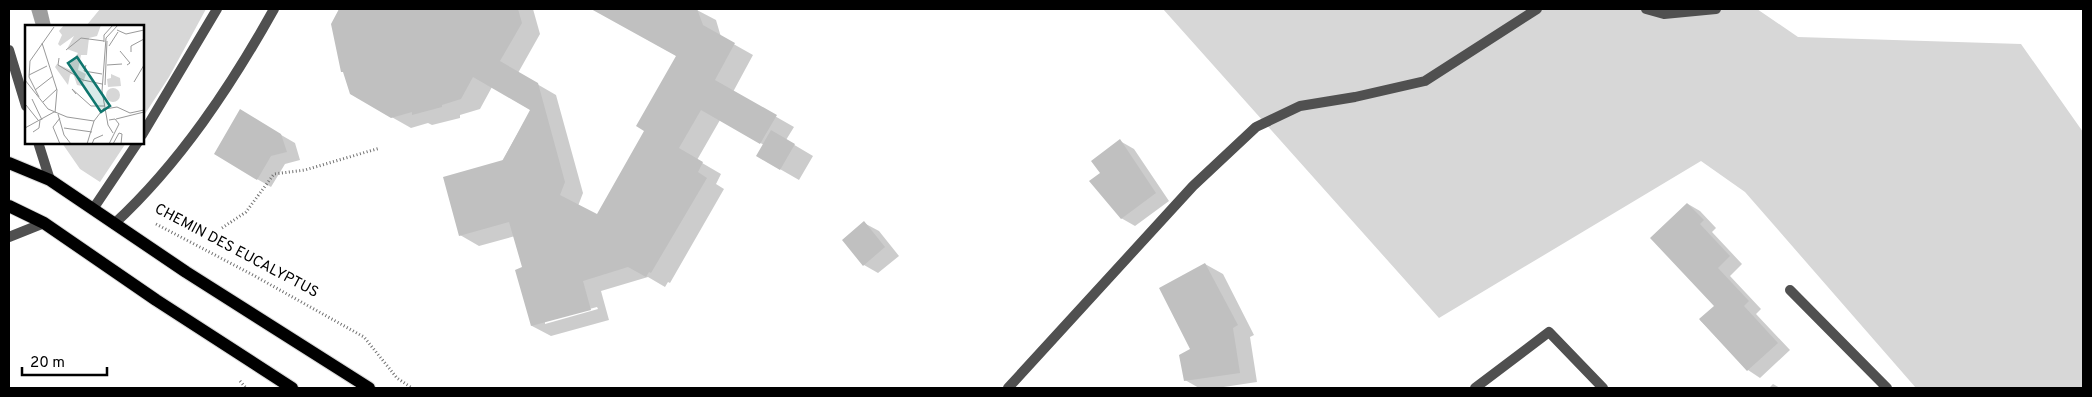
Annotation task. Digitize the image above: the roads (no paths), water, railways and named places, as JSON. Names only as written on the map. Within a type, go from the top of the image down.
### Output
[{"type":"main road","points":[[9,163],[50,180],[114,224],[369,388]]},
{"type":"main road","points":[[9,206],[44,223],[156,300],[292,388]]},
{"type":"street","points":[[144,132],[217,9]]},
{"type":"street","points":[[114,224],[178,155],[246,59],[274,9]]},
{"type":"street","points":[[1008,388],[1193,186],[1256,127],[1300,106],[1355,98],[1425,81],[1537,9]]},
{"type":"street","points":[[1646,9],[1664,14],[1716,9]]},
{"type":"street","points":[[9,50],[25,103]]},
{"type":"street","points":[[39,144],[50,180]]},
{"type":"street","points":[[93,209],[137,144]]},
{"type":"street","points":[[9,237],[44,223]]},
{"type":"street","points":[[1790,290],[1887,388]]},
{"type":"street","points":[[1475,388],[1549,332],[1603,388]]}]
